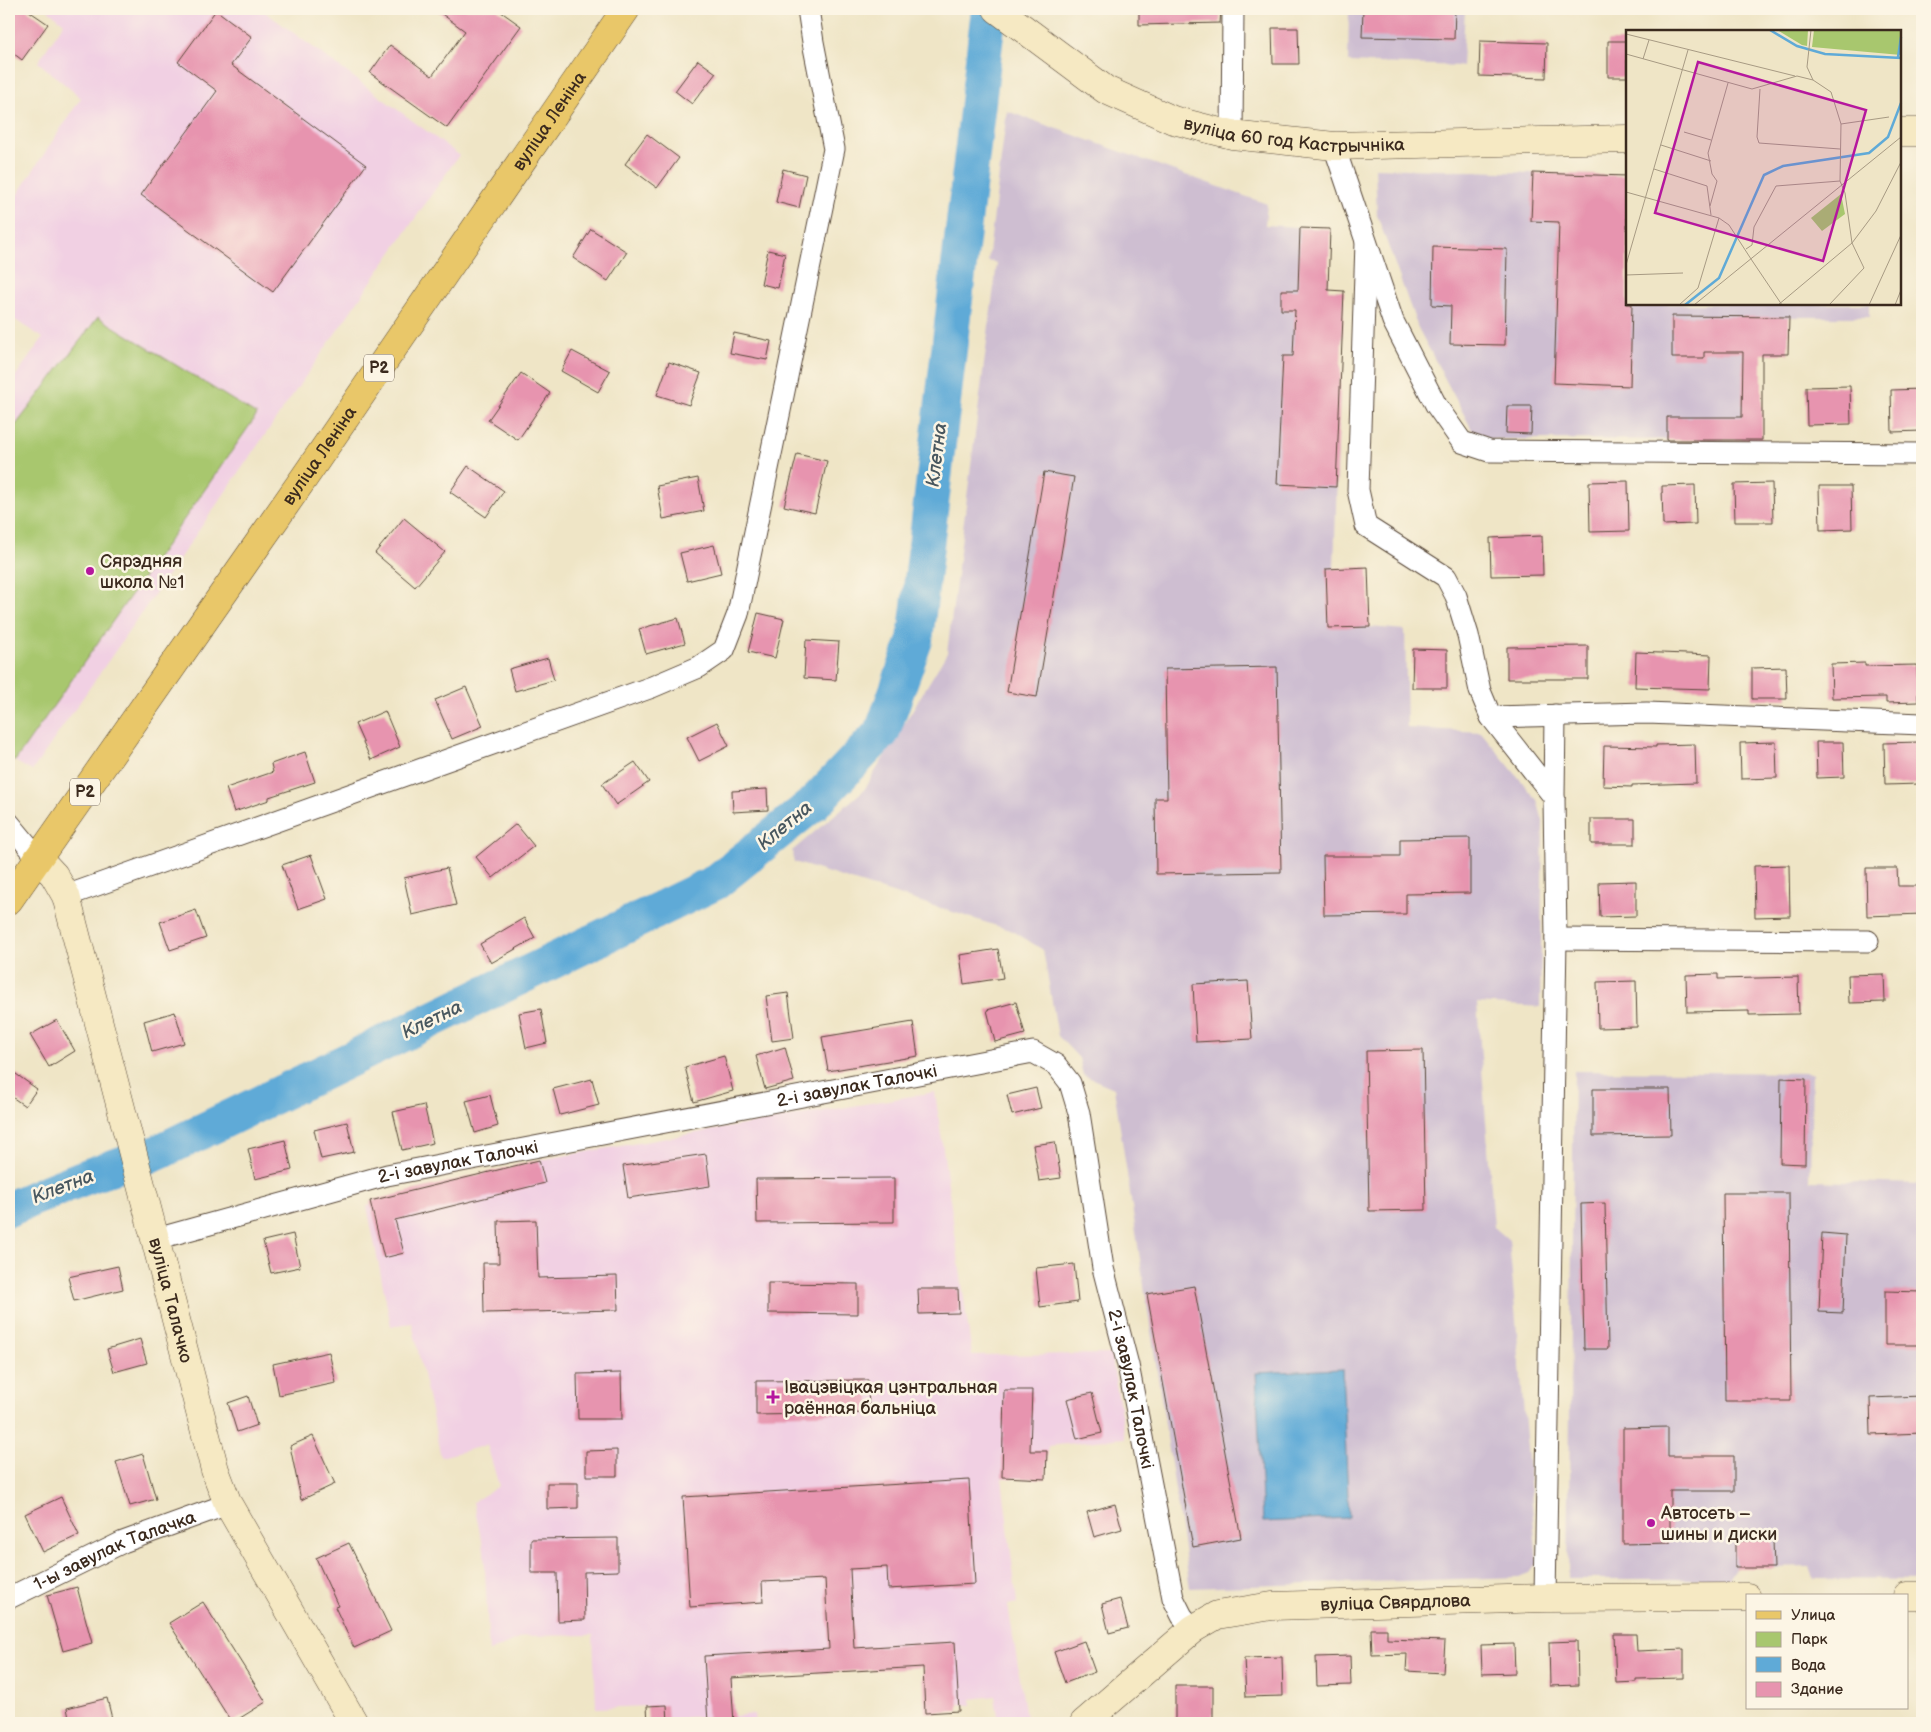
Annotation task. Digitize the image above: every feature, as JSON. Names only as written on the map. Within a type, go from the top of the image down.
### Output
[{"type":"main road","name":"вуліца Леніна","points":[[9,900],[304,478],[626,9]]},
{"type":"street","points":[[66,896],[652,686],[699,666],[724,650],[738,614],[834,149],[808,9]]},
{"type":"street","points":[[1232,135],[1234,9]]},
{"type":"street","name":"вуліца 60 год Кастрычніка","points":[[1003,13],[1106,90],[1173,120],[1232,135],[1334,146],[1626,139]]},
{"type":"street","points":[[1901,132],[1922,132]]},
{"type":"street","points":[[1334,146],[1393,321],[1436,405],[1462,442],[1489,451],[1922,454]]},
{"type":"street","points":[[1366,242],[1358,490],[1366,526],[1446,577],[1456,596],[1468,635],[1480,691],[1490,717],[1554,797]]},
{"type":"street","points":[[1490,717],[1647,713],[1922,724]]},
{"type":"street","points":[[1546,1598],[1556,938],[1555,715]]},
{"type":"street","points":[[9,824],[38,858]]},
{"type":"street","name":"вуліца Талачко","points":[[38,858],[54,876],[66,896],[215,1470],[226,1506],[354,1723]]},
{"type":"street","points":[[1556,938],[1868,941]]},
{"type":"street","name":"2-і завулак Талочкі","points":[[156,1239],[387,1175],[1033,1052],[1056,1065],[1070,1083],[1079,1113],[1103,1268],[1128,1365],[1173,1598],[1182,1616],[1193,1629]]},
{"type":"street","points":[[9,1598],[128,1540],[226,1506]]},
{"type":"street","points":[[1908,1596],[1922,1596]]},
{"type":"street","name":"вуліца Свярдлова","points":[[1084,1723],[1193,1629],[1217,1615],[1272,1606],[1546,1598],[1746,1597]]},
{"type":"shaded area","name":"Сярэдняя школа №1","points":[[47,9],[261,9],[459,155],[32,771],[9,758],[9,385],[43,338],[9,316],[9,207],[81,98],[38,62],[64,23]]},
{"type":"shaded area","points":[[1349,9],[1465,9],[1462,66],[1348,62]]},
{"type":"shaded area","points":[[1007,111],[1267,204],[1265,225],[1330,229],[1328,290],[1344,291],[1342,344],[1316,357],[1341,358],[1334,568],[1370,627],[1405,630],[1407,728],[1481,732],[1537,800],[1543,821],[1540,1007],[1477,1003],[1494,1227],[1509,1240],[1537,1563],[1529,1573],[1519,1577],[1190,1588],[1114,1088],[1083,1075],[1079,1058],[1058,1036],[1043,950],[1013,931],[794,862],[792,851],[864,790],[947,653],[997,263],[988,261]]},
{"type":"shaded area","points":[[1375,168],[1626,176],[1626,305],[1869,305],[1869,317],[1789,317],[1788,354],[1762,354],[1762,440],[1477,439],[1418,328],[1377,215]]},
{"type":"shaded area","points":[[1574,1071],[1812,1073],[1810,1181],[1922,1184],[1922,1580],[1813,1579],[1809,1566],[1735,1568],[1728,1579],[1568,1579]]},
{"type":"shaded area","name":"Івацэвіцкая цэнтральная раённая бальніца","points":[[935,1092],[972,1355],[1111,1354],[1125,1438],[1048,1446],[1046,1479],[1002,1478],[1017,1603],[1008,1605],[1027,1723],[999,1723],[995,1696],[971,1699],[972,1705],[959,1704],[959,1711],[925,1713],[923,1667],[732,1678],[734,1716],[754,1714],[755,1723],[702,1723],[702,1717],[690,1717],[668,1720],[668,1723],[648,1723],[647,1706],[596,1708],[593,1635],[525,1636],[489,1652],[484,1550],[473,1502],[499,1486],[487,1445],[441,1457],[412,1323],[391,1326],[367,1206],[371,1205],[370,1201],[539,1160]]},
{"type":"green space","points":[[98,317],[257,415],[15,761],[9,758],[9,434]]},
{"type":"water","points":[[1342,1369],[1349,1518],[1263,1522],[1256,1373]]},
{"type":"building","points":[[9,9],[26,9],[48,24],[22,60],[9,50]]},
{"type":"building","points":[[435,9],[497,9],[521,26],[447,128],[370,73],[390,45],[432,76],[465,31]]},
{"type":"building","points":[[1139,9],[1221,9],[1220,23],[1139,25]]},
{"type":"building","points":[[1363,9],[1455,9],[1454,39],[1362,37]]},
{"type":"building","points":[[216,10],[252,37],[231,65],[366,165],[273,292],[141,195],[217,91],[178,62]]},
{"type":"building","points":[[1272,28],[1298,28],[1299,64],[1273,64]]},
{"type":"building","points":[[1480,41],[1547,43],[1546,78],[1479,76]]},
{"type":"building","points":[[1608,41],[1626,41],[1626,77],[1608,77]]},
{"type":"building","points":[[698,60],[716,73],[692,104],[675,91]]},
{"type":"building","points":[[647,134],[679,158],[657,188],[625,164]]},
{"type":"building","points":[[783,169],[806,175],[799,208],[776,202]]},
{"type":"building","points":[[1533,173],[1626,176],[1626,305],[1632,305],[1630,386],[1554,383],[1559,222],[1531,221]]},
{"type":"building","points":[[1300,228],[1330,229],[1328,290],[1344,291],[1336,487],[1277,484],[1283,356],[1293,356],[1295,310],[1281,310],[1281,290],[1298,290]]},
{"type":"building","points":[[591,229],[627,252],[608,281],[573,258]]},
{"type":"building","points":[[1433,247],[1507,249],[1505,345],[1450,344],[1451,306],[1432,305]]},
{"type":"building","points":[[768,250],[785,254],[778,288],[761,284]]},
{"type":"building","points":[[1672,316],[1789,317],[1788,354],[1762,354],[1762,440],[1667,440],[1667,417],[1742,417],[1743,352],[1704,352],[1704,358],[1672,358]]},
{"type":"building","points":[[734,333],[771,341],[767,360],[730,353]]},
{"type":"building","points":[[572,351],[610,371],[598,392],[561,371]]},
{"type":"building","points":[[669,362],[701,373],[689,405],[657,395]]},
{"type":"building","points":[[521,373],[550,393],[518,440],[488,420]]},
{"type":"building","points":[[1850,386],[1851,424],[1807,425],[1806,387]]},
{"type":"building","points":[[1922,389],[1922,431],[1892,432],[1891,390]]},
{"type":"building","points":[[1507,406],[1532,406],[1531,434],[1506,433]]},
{"type":"building","points":[[797,454],[827,461],[815,513],[784,506]]},
{"type":"building","points":[[468,466],[504,491],[486,517],[450,492]]},
{"type":"building","points":[[1044,472],[1074,477],[1037,697],[1007,692]]},
{"type":"building","points":[[698,478],[704,511],[663,519],[657,486]]},
{"type":"building","points":[[1628,481],[1629,531],[1590,532],[1589,482]]},
{"type":"building","points":[[1772,483],[1773,522],[1735,522],[1734,484]]},
{"type":"building","points":[[1695,485],[1696,524],[1663,525],[1662,486]]},
{"type":"building","points":[[1819,486],[1851,486],[1852,529],[1820,530]]},
{"type":"building","points":[[404,518],[445,552],[415,587],[375,553]]},
{"type":"building","points":[[1542,536],[1543,575],[1491,576],[1490,538]]},
{"type":"building","points":[[714,545],[721,573],[687,581],[680,553]]},
{"type":"building","points":[[1368,567],[1370,627],[1328,628],[1326,569]]},
{"type":"building","points":[[758,613],[784,619],[775,658],[748,652]]},
{"type":"building","points":[[678,618],[685,643],[646,654],[639,629]]},
{"type":"building","points":[[806,640],[839,642],[836,680],[804,678]]},
{"type":"building","points":[[1588,646],[1588,679],[1507,679],[1507,647]]},
{"type":"building","points":[[1413,649],[1447,650],[1447,688],[1412,688]]},
{"type":"building","points":[[1636,652],[1711,655],[1710,689],[1635,687]]},
{"type":"building","points":[[548,658],[554,680],[515,691],[509,669]]},
{"type":"building","points":[[1865,663],[1865,666],[1917,665],[1918,702],[1886,703],[1886,697],[1832,698],[1831,664]]},
{"type":"building","points":[[1277,667],[1281,872],[1156,874],[1155,798],[1167,798],[1165,669]]},
{"type":"building","points":[[1786,667],[1787,699],[1752,699],[1752,668]]},
{"type":"building","points":[[466,687],[483,726],[452,739],[435,700]]},
{"type":"building","points":[[385,711],[400,747],[371,760],[355,724]]},
{"type":"building","points":[[717,722],[729,746],[699,761],[687,737]]},
{"type":"building","points":[[1776,742],[1777,778],[1741,779],[1740,743]]},
{"type":"building","points":[[1816,742],[1843,742],[1844,777],[1817,778]]},
{"type":"building","points":[[1919,742],[1920,784],[1885,785],[1884,743]]},
{"type":"building","points":[[1695,744],[1696,783],[1632,785],[1632,787],[1603,786],[1604,746],[1656,747],[1656,745]]},
{"type":"building","points":[[305,752],[315,782],[269,797],[269,800],[234,812],[226,788],[273,772],[271,764]]},
{"type":"building","points":[[635,762],[649,782],[616,805],[602,784]]},
{"type":"building","points":[[767,789],[768,810],[733,812],[732,791]]},
{"type":"building","points":[[1591,819],[1635,819],[1635,844],[1591,844]]},
{"type":"building","points":[[516,824],[534,846],[493,878],[476,857]]},
{"type":"building","points":[[1470,838],[1470,893],[1406,894],[1406,914],[1324,915],[1323,856],[1400,856],[1400,839]]},
{"type":"building","points":[[311,855],[327,899],[298,909],[282,865]]},
{"type":"building","points":[[1789,865],[1790,916],[1755,917],[1754,866]]},
{"type":"building","points":[[447,868],[456,905],[412,915],[404,878]]},
{"type":"building","points":[[1866,868],[1897,868],[1898,886],[1922,886],[1922,914],[1867,916]]},
{"type":"building","points":[[1636,881],[1636,916],[1600,917],[1599,882]]},
{"type":"building","points":[[196,910],[206,938],[170,950],[160,922]]},
{"type":"building","points":[[524,918],[535,938],[491,963],[480,944]]},
{"type":"building","points":[[998,949],[1003,978],[964,984],[960,955]]},
{"type":"building","points":[[1718,974],[1718,979],[1798,977],[1799,1014],[1749,1015],[1749,1011],[1687,1012],[1686,975]]},
{"type":"building","points":[[1884,974],[1885,1002],[1849,1003],[1848,975]]},
{"type":"building","points":[[1248,981],[1252,1039],[1196,1042],[1193,984]]},
{"type":"building","points":[[1636,981],[1637,1027],[1598,1028],[1597,982]]},
{"type":"building","points":[[788,993],[794,1038],[772,1041],[766,996]]},
{"type":"building","points":[[1016,1002],[1025,1034],[995,1042],[987,1010]]},
{"type":"building","points":[[541,1009],[547,1043],[526,1048],[519,1013]]},
{"type":"building","points":[[175,1012],[184,1043],[152,1052],[144,1021]]},
{"type":"building","points":[[57,1020],[75,1051],[49,1067],[30,1035]]},
{"type":"building","points":[[913,1022],[918,1056],[828,1071],[822,1037]]},
{"type":"building","points":[[785,1047],[794,1081],[765,1089],[756,1056]]},
{"type":"building","points":[[1423,1050],[1426,1210],[1369,1211],[1366,1051]]},
{"type":"building","points":[[724,1056],[733,1091],[694,1102],[685,1067]]},
{"type":"building","points":[[9,1069],[37,1089],[25,1106],[9,1095]]},
{"type":"building","points":[[1781,1078],[1806,1079],[1805,1164],[1780,1163]]},
{"type":"building","points":[[592,1079],[599,1105],[560,1115],[553,1089]]},
{"type":"building","points":[[1036,1088],[1041,1108],[1012,1115],[1007,1095]]},
{"type":"building","points":[[1593,1089],[1670,1089],[1671,1135],[1593,1136]]},
{"type":"building","points":[[490,1095],[498,1126],[475,1133],[466,1101]]},
{"type":"building","points":[[424,1105],[433,1143],[402,1150],[393,1112]]},
{"type":"building","points":[[347,1122],[354,1152],[321,1159],[314,1130]]},
{"type":"building","points":[[285,1140],[292,1170],[255,1179],[248,1149]]},
{"type":"building","points":[[1055,1142],[1061,1178],[1039,1181],[1033,1145]]},
{"type":"building","points":[[706,1154],[710,1186],[628,1198],[623,1166]]},
{"type":"building","points":[[539,1160],[545,1183],[395,1220],[404,1253],[384,1258],[370,1201]]},
{"type":"building","points":[[894,1178],[894,1222],[757,1223],[756,1179]]},
{"type":"building","points":[[1723,1193],[1789,1193],[1791,1401],[1725,1401]]},
{"type":"building","points":[[1605,1203],[1608,1349],[1584,1349],[1581,1204]]},
{"type":"building","points":[[536,1220],[538,1278],[617,1276],[618,1310],[484,1313],[483,1263],[499,1263],[498,1221]]},
{"type":"building","points":[[1822,1233],[1846,1235],[1843,1313],[1819,1312]]},
{"type":"building","points":[[293,1234],[300,1267],[271,1273],[263,1241]]},
{"type":"building","points":[[1074,1264],[1078,1302],[1040,1307],[1036,1268]]},
{"type":"building","points":[[118,1266],[123,1289],[74,1301],[68,1277]]},
{"type":"building","points":[[768,1283],[858,1284],[858,1314],[768,1313]]},
{"type":"building","points":[[1194,1286],[1241,1538],[1193,1547],[1147,1294]]},
{"type":"building","points":[[918,1289],[958,1289],[959,1313],[919,1314]]},
{"type":"building","points":[[1885,1291],[1922,1292],[1922,1345],[1885,1345]]},
{"type":"building","points":[[140,1339],[147,1363],[114,1372],[107,1349]]},
{"type":"building","points":[[329,1352],[336,1383],[279,1395],[273,1364]]},
{"type":"building","points":[[621,1373],[622,1419],[578,1419],[577,1374]]},
{"type":"building","points":[[868,1380],[869,1413],[756,1415],[756,1381]]},
{"type":"building","points":[[1004,1390],[1032,1390],[1030,1451],[1047,1451],[1046,1479],[1002,1477]]},
{"type":"building","points":[[1092,1393],[1102,1433],[1077,1439],[1067,1399]]},
{"type":"building","points":[[248,1396],[257,1425],[237,1432],[228,1403]]},
{"type":"building","points":[[1922,1396],[1922,1433],[1871,1435],[1870,1398]]},
{"type":"building","points":[[1668,1427],[1668,1456],[1734,1456],[1734,1491],[1670,1491],[1670,1543],[1623,1544],[1623,1428]]},
{"type":"building","points":[[313,1436],[335,1484],[301,1500],[290,1446]]},
{"type":"building","points":[[617,1450],[617,1476],[586,1476],[586,1451]]},
{"type":"building","points":[[143,1454],[156,1499],[130,1506],[116,1462]]},
{"type":"building","points":[[969,1480],[975,1584],[888,1589],[887,1567],[850,1569],[854,1648],[955,1642],[959,1711],[925,1713],[923,1667],[731,1678],[734,1723],[708,1723],[704,1656],[829,1649],[825,1579],[762,1582],[763,1602],[690,1607],[683,1497]]},
{"type":"building","points":[[547,1483],[578,1483],[578,1508],[547,1509]]},
{"type":"building","points":[[61,1497],[79,1535],[43,1552],[25,1514]]},
{"type":"building","points":[[1115,1504],[1122,1529],[1094,1537],[1087,1512]]},
{"type":"building","points":[[618,1538],[618,1571],[584,1572],[585,1620],[558,1621],[557,1573],[531,1573],[531,1539]]},
{"type":"building","points":[[1773,1540],[1774,1568],[1735,1568],[1735,1541]]},
{"type":"building","points":[[349,1543],[391,1631],[354,1648],[335,1607],[338,1606],[316,1558]]},
{"type":"building","points":[[77,1587],[92,1643],[63,1651],[47,1595]]},
{"type":"building","points":[[1120,1599],[1128,1628],[1109,1633],[1102,1604]]},
{"type":"building","points":[[203,1602],[266,1702],[232,1723],[169,1623]]},
{"type":"building","points":[[1371,1629],[1387,1629],[1387,1639],[1445,1641],[1443,1673],[1406,1671],[1407,1654],[1372,1655]]},
{"type":"building","points":[[1614,1634],[1636,1634],[1637,1651],[1684,1649],[1684,1678],[1637,1679],[1637,1682],[1616,1683]]},
{"type":"building","points":[[1084,1641],[1095,1672],[1065,1683],[1054,1652]]},
{"type":"building","points":[[1577,1641],[1578,1685],[1550,1686],[1549,1642]]},
{"type":"building","points":[[1514,1644],[1515,1673],[1482,1674],[1481,1645]]},
{"type":"building","points":[[1350,1656],[1351,1685],[1317,1686],[1316,1657]]},
{"type":"building","points":[[1282,1657],[1283,1696],[1246,1697],[1244,1658]]},
{"type":"building","points":[[1175,1686],[1213,1686],[1213,1722],[1175,1722]]},
{"type":"building","points":[[107,1698],[113,1723],[70,1723],[67,1708]]},
{"type":"building","points":[[667,1705],[668,1723],[648,1723],[647,1706]]},
{"type":"waterway","name":"Клетна","points":[[9,1209],[82,1178],[157,1153],[716,882],[813,804],[882,732],[915,640],[989,9]]},
{"type":"place","name":"Сярэдняя школа №1","points":[[90,571]]},
{"type":"place","name":"Івацэвіцкая цэнтральная раённая бальніца","points":[[773,1397]]},
{"type":"place","name":"Автосеть – шины и диски","points":[[1651,1523]]}]
